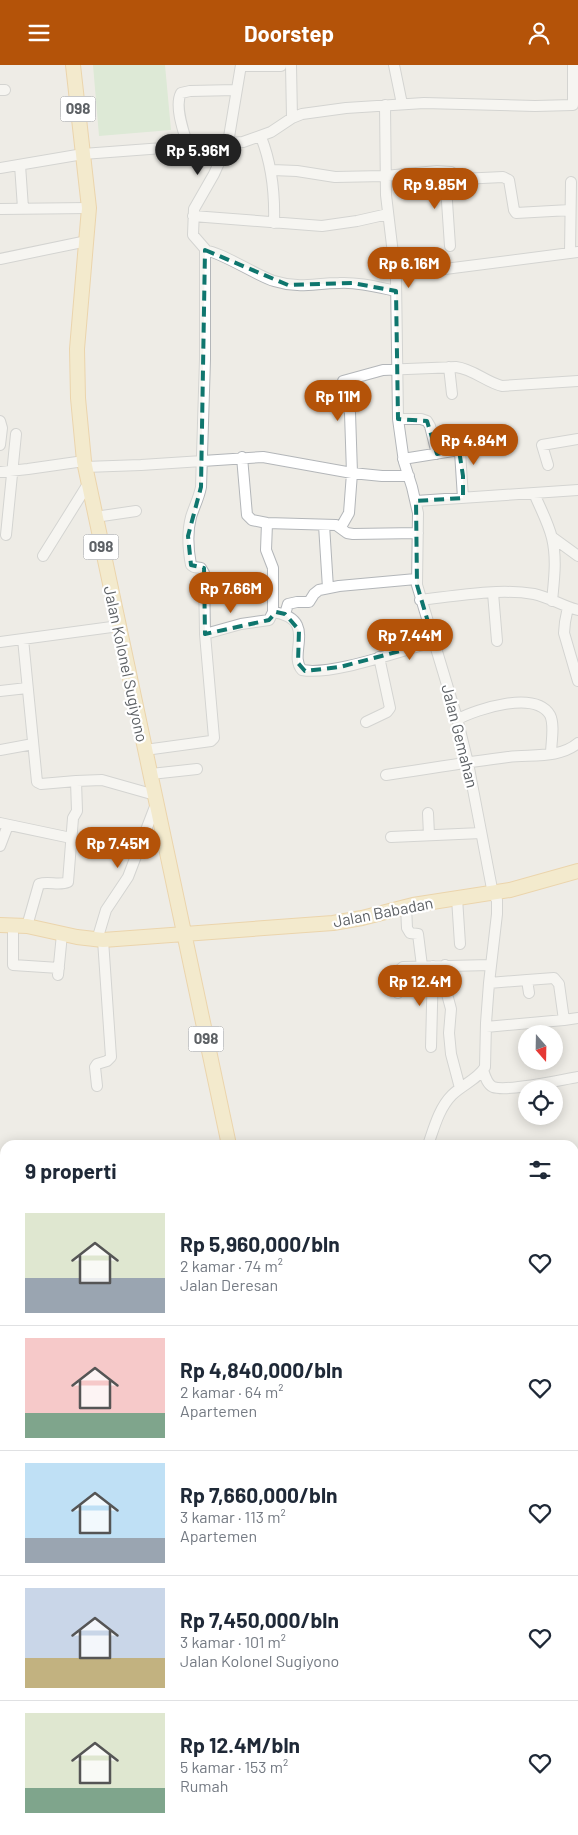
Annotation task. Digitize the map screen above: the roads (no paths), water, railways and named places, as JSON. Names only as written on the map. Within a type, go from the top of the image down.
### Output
[{"type":"main road","name":"098","points":[[73,65],[83,153]]},
{"type":"main road","name":"Jalan Kolonel Sugiyono","points":[[83,153],[89,208],[78,326],[77,374],[84,464],[184,934]]},
{"type":"main road","name":"Jalan Babadan","points":[[14,925],[100,940],[333,923],[406,906],[493,894],[537,884],[578,871]]},
{"type":"main road","name":"098","points":[[184,934],[228,1140]]},
{"type":"street","points":[[292,118],[286,65],[241,66],[228,143],[214,174],[194,209],[193,235],[206,250],[272,281],[302,286],[352,283],[396,291]]},
{"type":"street","points":[[394,65],[402,104]]},
{"type":"street","points":[[0,168],[83,153],[243,143],[261,137],[292,118],[312,112],[402,104],[576,105],[573,65]]},
{"type":"street","points":[[188,146],[181,122],[180,94],[190,91],[236,90]]},
{"type":"street","name":"Jalan Gemahan","points":[[385,105],[385,176],[396,291],[398,419],[403,459],[418,513],[416,579],[420,600],[458,719],[493,894],[497,901],[489,983],[486,1064],[484,1070]]},
{"type":"street","points":[[261,137],[272,170],[275,198],[274,223]]},
{"type":"street","points":[[20,165],[24,208]]},
{"type":"street","points":[[272,170],[297,171],[336,177],[451,172],[461,179],[507,178],[516,213],[573,216]]},
{"type":"street","points":[[444,172],[450,247]]},
{"type":"street","points":[[445,269],[574,252],[571,182]]},
{"type":"street","points":[[0,209],[89,208]]},
{"type":"street","points":[[193,216],[322,226],[388,214]]},
{"type":"street","points":[[0,259],[86,241]]},
{"type":"street","points":[[145,750],[214,740],[205,634],[204,573],[202,569],[191,565],[188,535],[191,518],[199,499],[201,487],[204,253],[206,250]]},
{"type":"street","points":[[449,367],[452,394]]},
{"type":"street","points":[[341,527],[349,513],[352,473],[350,413],[342,382],[396,368],[449,367],[466,369],[502,386],[578,381]]},
{"type":"street","points":[[398,419],[422,419],[427,421],[437,454]]},
{"type":"street","points":[[0,421],[2,428],[0,445]]},
{"type":"street","points":[[6,535],[16,434]]},
{"type":"street","points":[[459,437],[463,498]]},
{"type":"street","points":[[548,465],[542,445],[578,439]]},
{"type":"street","points":[[403,459],[459,450]]},
{"type":"street","points":[[242,457],[247,515],[252,520],[267,523],[336,525],[347,533],[357,534],[418,533]]},
{"type":"street","points":[[0,472],[84,464],[141,465],[263,457],[352,473],[409,476]]},
{"type":"street","points":[[43,556],[88,484]]},
{"type":"street","points":[[416,501],[578,490]]},
{"type":"street","points":[[534,493],[552,537],[555,566],[552,601]]},
{"type":"street","points":[[95,517],[136,511]]},
{"type":"street","points":[[205,634],[241,624],[268,621],[273,612],[273,568],[266,550],[267,523]]},
{"type":"street","points":[[324,525],[328,588]]},
{"type":"street","points":[[552,537],[578,556]]},
{"type":"street","points":[[285,614],[288,604],[309,602],[319,590],[416,579]]},
{"type":"street","points":[[540,596],[554,587]]},
{"type":"street","points":[[420,600],[493,593],[521,593],[540,596],[573,609],[564,622],[564,633],[578,681]]},
{"type":"street","points":[[493,593],[497,641]]},
{"type":"street","points":[[273,612],[285,614],[299,630],[298,661],[302,670],[328,669],[434,642]]},
{"type":"street","points":[[0,642],[119,626]]},
{"type":"street","points":[[23,639],[36,782],[38,784],[111,781],[156,799],[140,847],[124,883],[106,910],[100,940],[111,1057],[95,1067],[97,1086]]},
{"type":"street","points":[[366,723],[387,712],[390,708],[380,657]]},
{"type":"street","points":[[0,691],[28,688]]},
{"type":"street","points":[[458,719],[479,709],[521,702],[543,707],[549,713],[552,723],[551,754]]},
{"type":"street","points":[[386,775],[508,757],[551,754],[564,751],[578,743]]},
{"type":"street","points":[[0,750],[33,744]]},
{"type":"street","points":[[151,774],[197,769]]},
{"type":"street","points":[[62,934],[58,972],[13,965],[14,925],[39,885],[46,883],[66,884],[68,882],[73,817],[77,811],[76,781]]},
{"type":"street","points":[[428,813],[429,835]]},
{"type":"street","points":[[0,846],[4,824],[71,838]]},
{"type":"street","points":[[391,837],[481,833]]},
{"type":"street","points":[[110,844],[140,847]]},
{"type":"street","points":[[457,898],[460,944]]},
{"type":"street","points":[[406,906],[408,931],[418,935],[422,966]]},
{"type":"street","points":[[445,965],[446,994],[451,1009],[449,1033],[451,1055],[460,1088]]},
{"type":"street","points":[[398,993],[396,975],[399,970],[407,966],[491,965]]},
{"type":"street","points":[[431,1047],[433,966]]},
{"type":"street","points":[[489,983],[554,978],[557,980],[564,1020]]},
{"type":"street","points":[[527,980],[529,993]]},
{"type":"street","points":[[486,1027],[578,1018]]},
{"type":"street","points":[[430,1140],[446,1101],[484,1070],[488,1083],[493,1087],[519,1087],[578,1077]]}]
